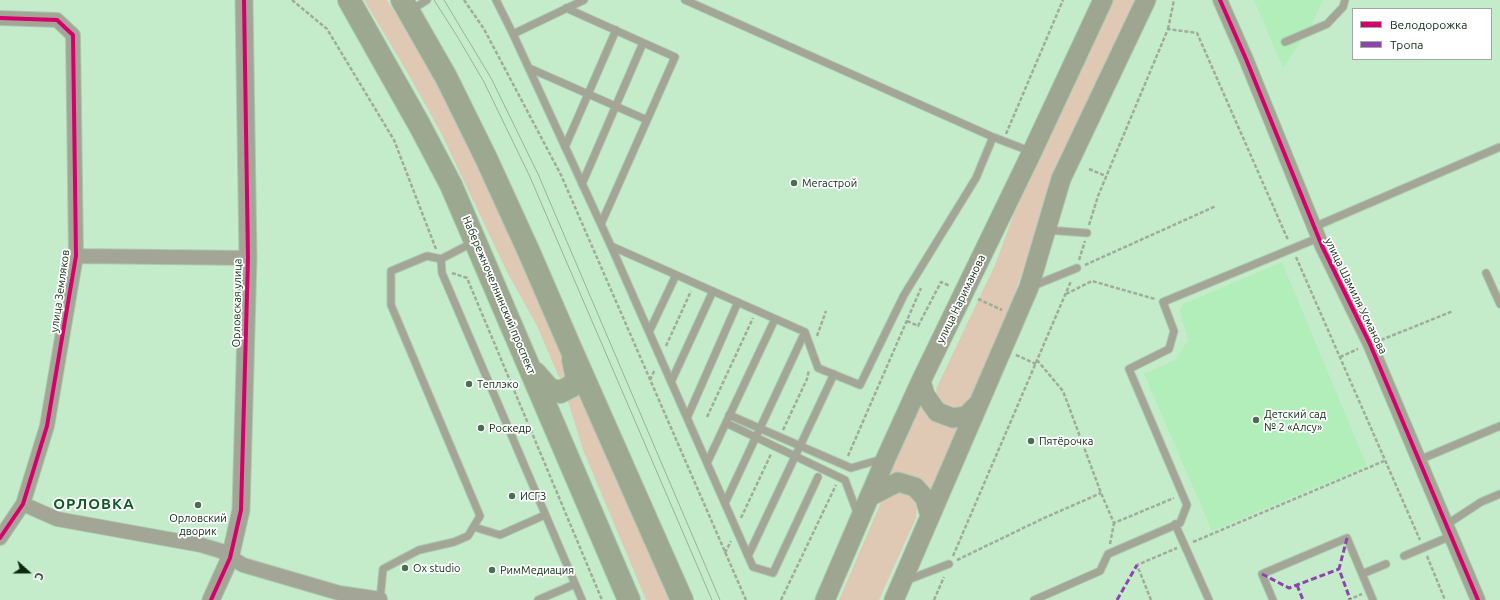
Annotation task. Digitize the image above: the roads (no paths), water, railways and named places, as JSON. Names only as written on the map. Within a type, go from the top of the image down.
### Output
[{"type":"main road","name":"Набережночелнинский проспект","points":[[349,0],[424,132],[451,185],[629,600]]},
{"type":"main road","name":"улица Нариманова","points":[[825,600],[921,381],[1032,152],[1103,0]]},
{"type":"main road","points":[[898,592],[1029,287],[1061,179],[1146,0]]},
{"type":"main road","points":[[405,6],[446,77],[486,158],[529,252],[682,600]]},
{"type":"main road","points":[[530,368],[550,389],[560,392],[572,386],[576,378],[571,349]]},
{"type":"main road","points":[[921,381],[925,395],[937,412],[954,418],[966,416],[980,402]]},
{"type":"main road","points":[[869,497],[898,482],[915,487],[925,498],[930,516]]},
{"type":"street","name":"Орловская улица","points":[[211,600],[230,558],[241,510],[248,258],[244,0]]},
{"type":"street","name":"улица Шамиля Усманова","points":[[1220,0],[1246,59],[1316,232],[1370,344],[1478,600]]},
{"type":"street","name":"улица Земляков","points":[[0,18],[56,20],[74,35],[76,256],[47,426],[23,504],[0,538]]},
{"type":"street","points":[[76,256],[248,258]]},
{"type":"street","points":[[23,504],[56,519],[201,545],[221,551],[242,565],[339,593],[381,600]]},
{"type":"lane","points":[[405,6],[427,0]]},
{"type":"lane","points":[[496,0],[611,246],[753,567],[773,573],[818,477]]},
{"type":"lane","points":[[513,34],[584,0]]},
{"type":"lane","points":[[685,0],[993,137],[1032,152]]},
{"type":"lane","points":[[1285,42],[1327,24],[1343,7],[1345,0]]},
{"type":"lane","points":[[566,8],[675,57],[601,224]]},
{"type":"lane","points":[[565,147],[616,30]]},
{"type":"lane","points":[[582,184],[643,43]]},
{"type":"lane","points":[[528,68],[647,120]]},
{"type":"lane","points":[[611,246],[805,332],[818,368],[860,385],[904,294],[976,178],[993,137]]},
{"type":"lane","points":[[1034,600],[1100,571],[1108,554],[1180,522],[1187,505],[1129,369],[1169,349],[1174,331],[1163,302],[1292,249],[1316,232],[1500,147]]},
{"type":"lane","points":[[1046,230],[1087,234]]},
{"type":"lane","points":[[381,600],[383,569],[419,550],[454,542],[468,536],[480,516],[391,305],[391,271],[427,256],[441,259],[476,241]]},
{"type":"lane","points":[[441,259],[442,273],[582,600]]},
{"type":"lane","points":[[1029,287],[1077,268]]},
{"type":"lane","points":[[1486,273],[1500,304]]},
{"type":"lane","points":[[649,332],[676,275]]},
{"type":"lane","points":[[671,382],[713,291]]},
{"type":"lane","points":[[687,418],[738,302]]},
{"type":"lane","points":[[707,463],[775,319]]},
{"type":"lane","points":[[725,503],[805,332]]},
{"type":"lane","points":[[748,556],[834,374]]},
{"type":"lane","points":[[729,415],[851,468],[886,458]]},
{"type":"lane","points":[[726,423],[840,476],[845,480],[860,519]]},
{"type":"lane","points":[[1419,460],[1500,426]]},
{"type":"lane","points":[[1404,556],[1423,548],[1448,531],[1480,502],[1500,494]]},
{"type":"lane","points":[[474,527],[500,535],[545,515]]},
{"type":"lane","points":[[1176,524],[1208,600]]},
{"type":"lane","points":[[1274,600],[1262,574],[1347,538],[1373,600]]},
{"type":"lane","points":[[898,592],[949,564]]},
{"type":"lane","points":[[1362,574],[1386,564]]},
{"type":"lane","points":[[538,600],[575,584]]},
{"type":"tram line","points":[[434,0],[484,82],[530,177],[712,600]]},
{"type":"tram line","points":[[444,0],[491,78],[538,174],[720,600]]},
{"type":"place","name":"Мегастрой","points":[[794,183]]},
{"type":"place","name":"Теплэко","points":[[469,384]]},
{"type":"place","name":"Детский сад № 2 «Алсу»","points":[[1256,420]]},
{"type":"place","name":"Роскедр","points":[[481,428]]},
{"type":"place","name":"Пятёрочка","points":[[1031,441]]},
{"type":"place","name":"ИСГЗ","points":[[512,496]]},
{"type":"place","name":"Орловский дворик","points":[[198,505]]},
{"type":"place","name":"Ox studio","points":[[405,568]]},
{"type":"place","name":"РимМедиация","points":[[492,570]]},
{"type":"district","name":"ОРЛОВКА","points":[[94,504]]}]
